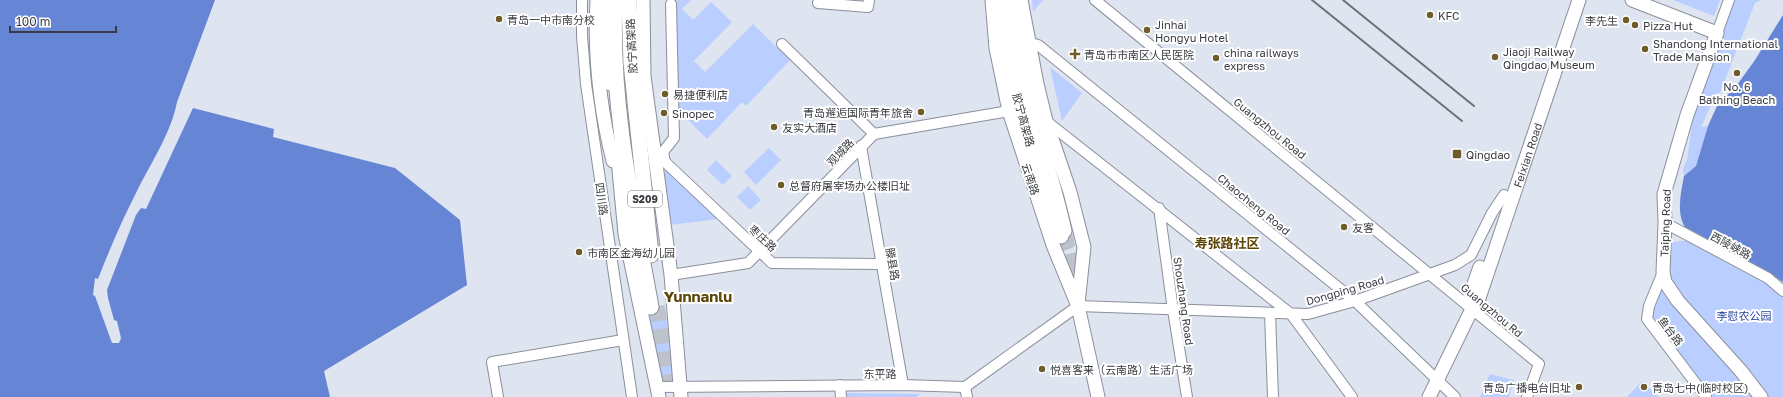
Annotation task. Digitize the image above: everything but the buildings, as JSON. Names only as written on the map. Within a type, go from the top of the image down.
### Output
[{"type":"highway","name":"胶宁高架路","points":[[615,0],[616,48],[621,117],[637,228],[654,306],[634,92],[629,0]]},
{"type":"highway","name":"胶宁高架路","points":[[1000,0],[1009,62],[1023,119],[1063,236]]},
{"type":"main road","points":[[596,0],[595,26],[601,92],[610,148],[621,190]]},
{"type":"main road","name":"四川路","points":[[606,0],[606,47],[625,234],[658,392]]},
{"type":"main road","points":[[642,0],[644,76],[660,163],[681,392]]},
{"type":"main road","name":"云南路","points":[[992,0],[996,48],[1009,111],[1053,245],[1078,306],[1098,397]]},
{"type":"main road","points":[[1010,0],[1018,51],[1028,96],[1055,187],[1063,236]]},
{"type":"main road","name":"云南路","points":[[1021,0],[1028,42],[1046,121],[1070,192],[1084,247],[1078,306]]},
{"type":"main road","name":"Feixian Road","points":[[1472,309],[1470,295],[1570,0]]},
{"type":"main road","name":"Feixian Road","points":[[1429,397],[1472,309],[1478,301],[1579,0]]},
{"type":"main road","points":[[1632,0],[1717,33]]},
{"type":"main road","name":"Taiping Road","points":[[1717,33],[1687,115],[1668,175],[1664,194],[1665,222],[1663,272],[1665,282],[1678,301],[1741,371],[1761,397]]},
{"type":"street","name":"四川路","points":[[582,0],[582,36],[586,84],[632,397]]},
{"type":"street","points":[[818,3],[868,7],[870,0]]},
{"type":"street","name":"Guangzhou Road","points":[[1095,0],[1431,274]]},
{"type":"street","name":"Taiping Road","points":[[1717,33],[1729,0]]},
{"type":"street","points":[[660,163],[663,152],[674,138],[671,4]]},
{"type":"street","name":"Chaocheng Road","points":[[1028,42],[1038,45],[1356,301],[1455,397]]},
{"type":"street","points":[[782,44],[874,134],[1009,111]]},
{"type":"street","points":[[1046,121],[1159,208],[1291,314],[1352,397]]},
{"type":"street","name":"观城路","points":[[671,275],[748,263],[874,134]]},
{"type":"street","name":"滕县路","points":[[861,146],[903,385]]},
{"type":"street","name":"枣庄路","points":[[660,163],[772,263],[881,264]]},
{"type":"street","name":"Dongping Road","points":[[1078,306],[1308,314],[1356,301],[1431,274],[1468,258],[1492,213],[1504,195]]},
{"type":"street","name":"Shouzhang Road","points":[[1159,208],[1172,310],[1187,397]]},
{"type":"street","name":"西陵峡路","points":[[1665,222],[1768,278],[1783,290]]},
{"type":"street","name":"鱼台路","points":[[1663,272],[1649,306],[1647,319],[1706,397]]},
{"type":"street","name":"Guangzhou Rd","points":[[1431,274],[1539,364],[1527,397]]},
{"type":"street","points":[[967,397],[965,387],[1078,306]]},
{"type":"street","points":[[1270,313],[1273,397]]},
{"type":"street","points":[[498,397],[492,362],[623,340]]},
{"type":"street","points":[[840,385],[840,397]]},
{"type":"street","name":"东平路","points":[[658,392],[840,385],[965,387]]},
{"type":"green space","points":[[677,0],[691,0],[682,9],[693,20],[711,2],[732,22],[694,61],[705,72],[753,24],[790,60],[746,106],[742,102],[707,139],[678,110]]},
{"type":"green space","points":[[1032,0],[1043,0],[1033,12]]},
{"type":"green space","points":[[1673,0],[1720,0],[1714,16]]},
{"type":"green space","points":[[1735,0],[1762,0],[1755,3],[1720,93],[1716,94],[1701,127],[1708,126],[1696,166],[1684,176],[1683,169],[1687,160],[1694,109]]},
{"type":"green space","points":[[1050,67],[1082,93],[1062,121]]},
{"type":"green space","points":[[769,148],[781,160],[756,185],[744,172]]},
{"type":"green space","points":[[716,160],[732,176],[723,185],[707,170]]},
{"type":"green space","points":[[668,171],[719,219],[670,225],[663,172]]},
{"type":"green space","points":[[748,186],[761,200],[750,210],[737,197]]},
{"type":"green space","name":"李慰农公园","points":[[1690,240],[1765,282],[1783,296],[1783,397],[1711,397],[1651,316],[1663,286],[1664,243]]},
{"type":"green space","points":[[665,307],[673,373],[662,376],[654,341],[650,332],[646,310]]},
{"type":"green space","points":[[1490,374],[1514,380],[1509,397],[1480,397]]},
{"type":"green space","name":"青岛七中(临时校区)","points":[[1642,381],[1659,397],[1627,397]]},
{"type":"green space","points":[[846,393],[920,394],[917,397],[846,397]]},
{"type":"water","points":[[0,0],[215,0],[166,136],[127,211],[98,279],[95,278],[93,295],[95,296],[112,343],[119,343],[121,338],[117,321],[114,320],[107,290],[136,215],[141,208],[146,209],[193,108],[274,129],[273,137],[395,168],[460,220],[467,285],[324,371],[330,397],[0,397]]},
{"type":"water","points":[[1783,15],[1783,282],[1765,270],[1685,227],[1682,221],[1680,209],[1684,176],[1696,166],[1708,126],[1717,106],[1737,85],[1755,60]]},
{"type":"tunnel","points":[[1066,235],[1077,283]]},
{"type":"tunnel","points":[[1061,236],[1081,296]]},
{"type":"tunnel","points":[[657,306],[670,397]]},
{"type":"railway","points":[[1312,0],[1462,121]]},
{"type":"railway","points":[[1343,0],[1474,106]]},
{"type":"place","name":"KFC","points":[[1430,15]]},
{"type":"place","name":"青岛一中市南分校","points":[[499,19]]},
{"type":"place","name":"李先生","points":[[1626,20]]},
{"type":"place","name":"Pizza Hut","points":[[1635,25]]},
{"type":"place","name":"Jinhai Hongyu Hotel","points":[[1147,30]]},
{"type":"place","name":"Shandong International Trade Mansion","points":[[1645,49]]},
{"type":"place","name":"青岛市市南区人民医院","points":[[1075,54]]},
{"type":"place","name":"Jiaoji Railway Qingdao Museum","points":[[1495,57]]},
{"type":"place","name":"china railways express","points":[[1216,58]]},
{"type":"place","name":"No. 6 Bathing Beach","points":[[1737,73]]},
{"type":"place","name":"易捷便利店","points":[[665,94]]},
{"type":"place","name":"青岛邂逅国际青年旅舍","points":[[921,112]]},
{"type":"place","name":"Sinopec","points":[[664,113]]},
{"type":"place","name":"友实大酒店","points":[[774,127]]},
{"type":"place","name":"Qingdao","points":[[1457,154]]},
{"type":"place","name":"总督府屠宰场办公楼旧址","points":[[781,185]]},
{"type":"place","name":"友客","points":[[1344,227]]},
{"type":"place","name":"市南区金海幼儿园","points":[[579,252]]},
{"type":"place","name":"悦喜客来（云南路）生活广场","points":[[1042,369]]},
{"type":"place","name":"青岛广播电台旧址","points":[[1579,387]]},
{"type":"place","name":"青岛七中(临时校区)","points":[[1644,387]]},
{"type":"district","name":"寿张路社区","points":[[1227,243]]},
{"type":"district","name":"Yunnanlu","points":[[698,296]]}]
